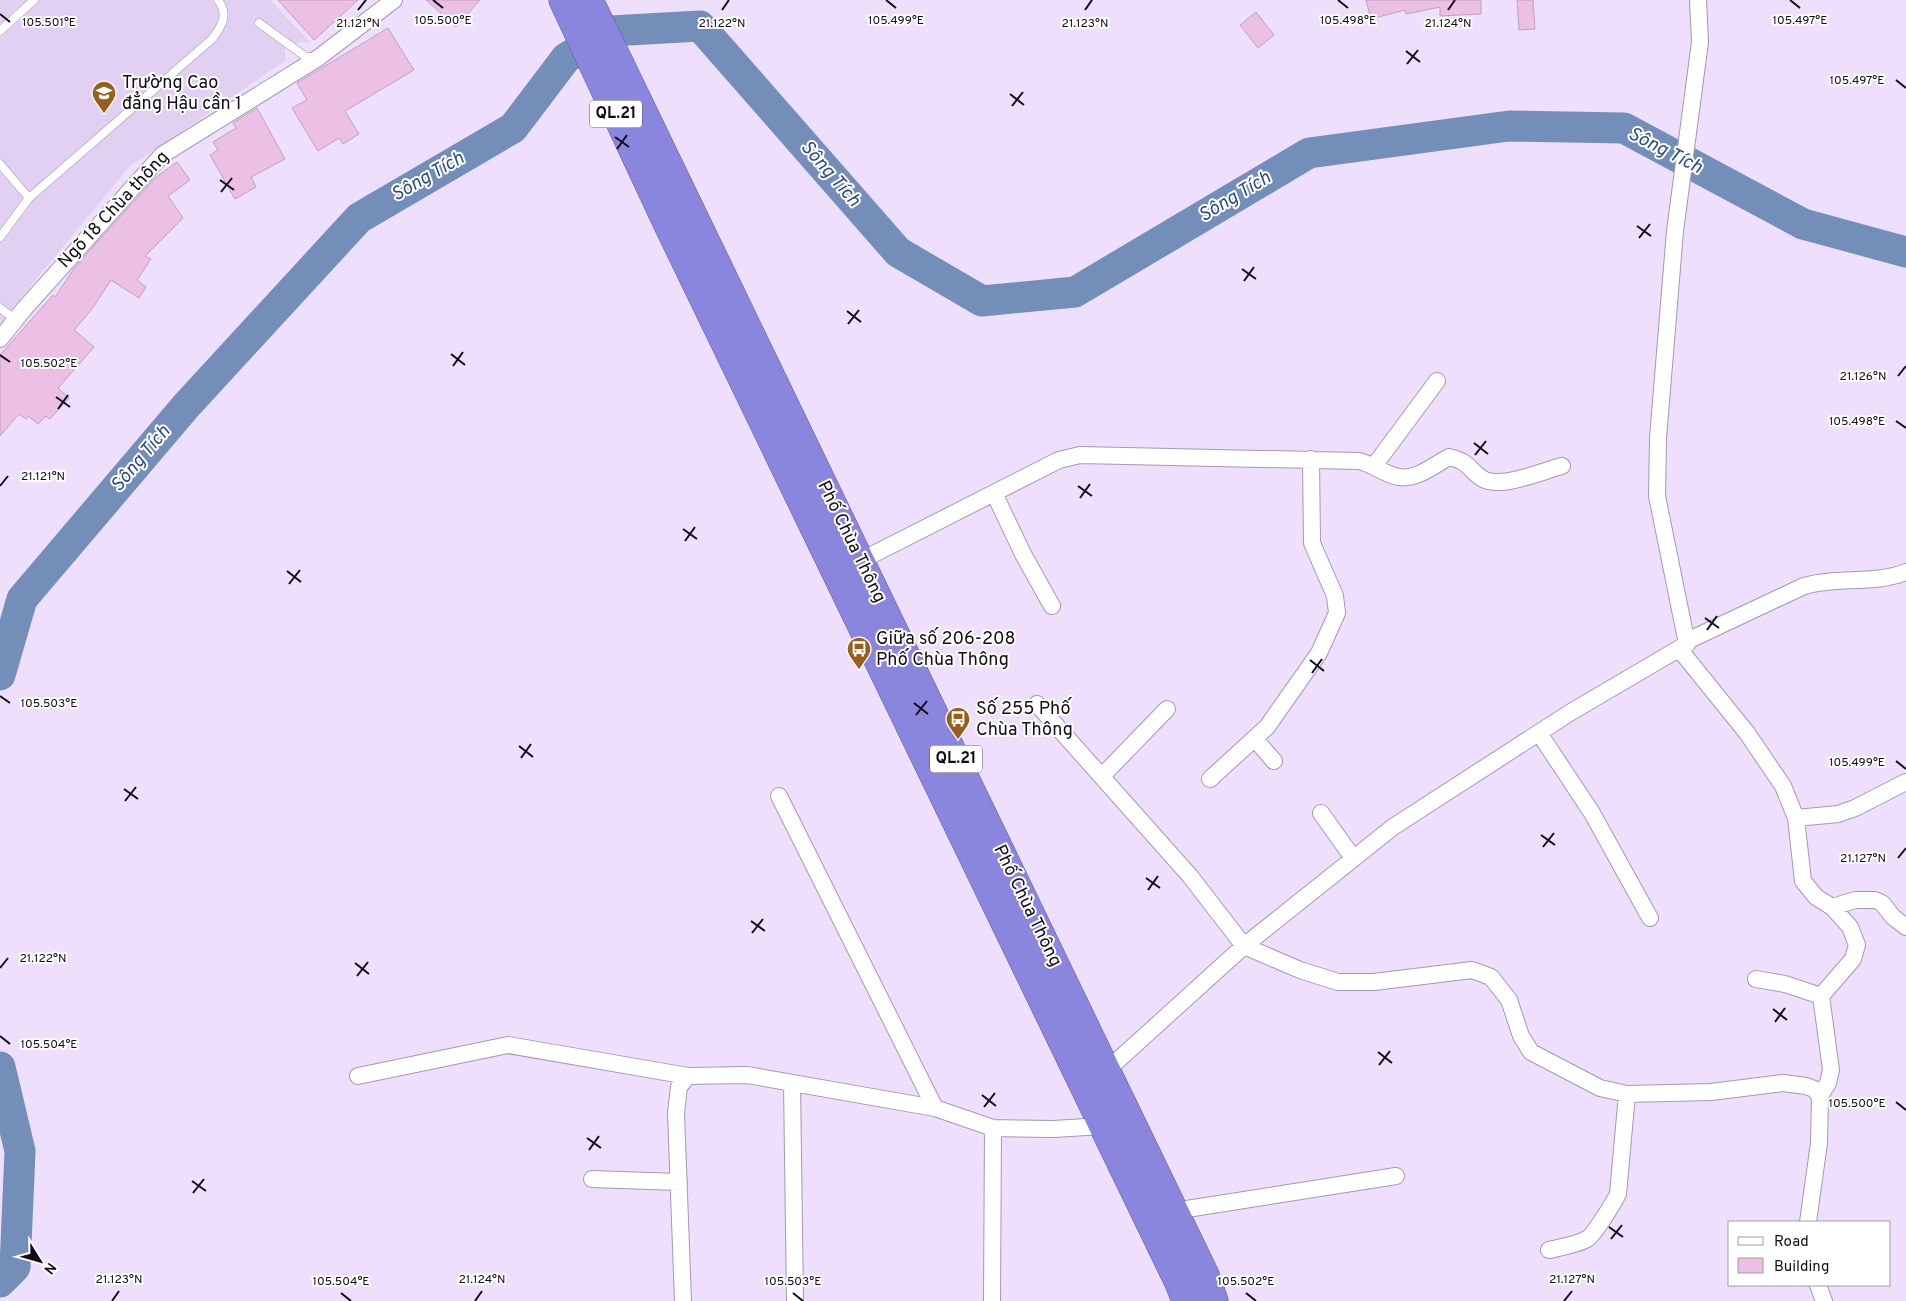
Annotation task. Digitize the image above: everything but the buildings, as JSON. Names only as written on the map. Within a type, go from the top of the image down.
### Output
[{"type":"highway","name":"Phố Chùa Thông","points":[[563,0],[669,227],[1186,1301]]},
{"type":"highway","name":"Phố Chùa Thông","points":[[589,0],[1205,1274],[1214,1301]]},
{"type":"street","name":"Ngõ 18 Chùa thông","points":[[0,339],[15,319],[162,155],[318,58],[394,0]]},
{"type":"street","points":[[1698,0],[1700,42],[1675,231],[1658,438],[1657,496],[1683,645],[1783,786],[1796,818],[1798,855],[1803,881],[1816,897],[1832,907],[1850,927],[1857,945],[1853,959],[1820,996]]},
{"type":"street","points":[[1374,466],[1437,381]]},
{"type":"street","points":[[860,561],[1059,460],[1080,455],[1359,461],[1398,477],[1409,477],[1432,468],[1449,457],[1464,461],[1484,479],[1498,483],[1562,466]]},
{"type":"street","points":[[1210,779],[1255,739],[1286,701],[1319,653],[1338,613],[1335,596],[1312,543],[1312,459]]},
{"type":"street","points":[[994,493],[1052,606]]},
{"type":"street","points":[[1106,1071],[1244,946],[1393,826],[1539,733],[1683,645],[1804,586],[1820,582],[1881,580],[1906,572]]},
{"type":"street","points":[[1037,704],[1190,876],[1244,946],[1300,970],[1338,982],[1374,982],[1472,970],[1491,977],[1508,1000],[1521,1036],[1531,1052],[1600,1088],[1627,1094],[1711,1092],[1783,1083],[1806,1086],[1814,1089],[1820,1096]]},
{"type":"street","points":[[1102,776],[1167,709]]},
{"type":"street","points":[[1539,733],[1566,770],[1592,813],[1650,918]]},
{"type":"street","points":[[1255,739],[1274,761]]},
{"type":"street","points":[[1796,818],[1838,814],[1855,808],[1906,782]]},
{"type":"street","points":[[779,796],[935,1108]]},
{"type":"street","points":[[1321,812],[1353,858]]},
{"type":"street","points":[[1832,907],[1855,900],[1875,900],[1882,903],[1893,917],[1906,927]]},
{"type":"street","points":[[1756,979],[1785,984],[1820,996]]},
{"type":"street","points":[[1808,1221],[1818,1143],[1820,1096],[1828,1083],[1831,1070],[1820,996]]},
{"type":"street","points":[[358,1076],[508,1045],[688,1076],[747,1076],[792,1083],[935,1108],[993,1128],[1053,1129],[1103,1126]]},
{"type":"street","points":[[683,1301],[676,1113],[679,1087],[688,1076]]},
{"type":"street","points":[[792,1083],[795,1301]]},
{"type":"street","points":[[1549,1250],[1587,1239],[1594,1234],[1618,1194],[1627,1094]]},
{"type":"street","points":[[992,1301],[993,1128]]},
{"type":"street","points":[[1174,1211],[1396,1176]]},
{"type":"street","points":[[592,1179],[678,1182]]},
{"type":"street","points":[[1818,1286],[1824,1301]]},
{"type":"lane","points":[[0,31],[34,0]]},
{"type":"lane","points":[[0,237],[29,198],[212,39],[221,27],[225,16],[218,0]]},
{"type":"lane","points":[[259,23],[306,56],[318,58]]},
{"type":"lane","points":[[0,164],[29,198]]},
{"type":"lane","points":[[0,308],[15,319]]},
{"type":"shaded area","name":"Trường Cao đẳng Hậu cần 1","points":[[0,0],[270,0],[311,43],[302,42],[285,47],[285,61],[129,167],[0,323]]},
{"type":"waterway","name":"Sông Tích","points":[[0,675],[22,599],[186,406],[359,218],[513,128],[566,58],[611,31],[700,26],[898,252],[982,301],[1075,292],[1309,153],[1509,126],[1624,128],[1803,224],[1906,252]]},
{"type":"waterway","name":"Sông Tích","points":[[0,1067],[20,1151],[15,1267],[0,1282]]},
{"type":"place","name":"Trường Cao đẳng Hậu cần 1","points":[[104,114]]},
{"type":"place","name":"Giữa số 206-208 Phố Chùa Thông","points":[[859,670]]},
{"type":"place","name":"Số 255 Phố Chùa Thông","points":[[958,740]]}]
